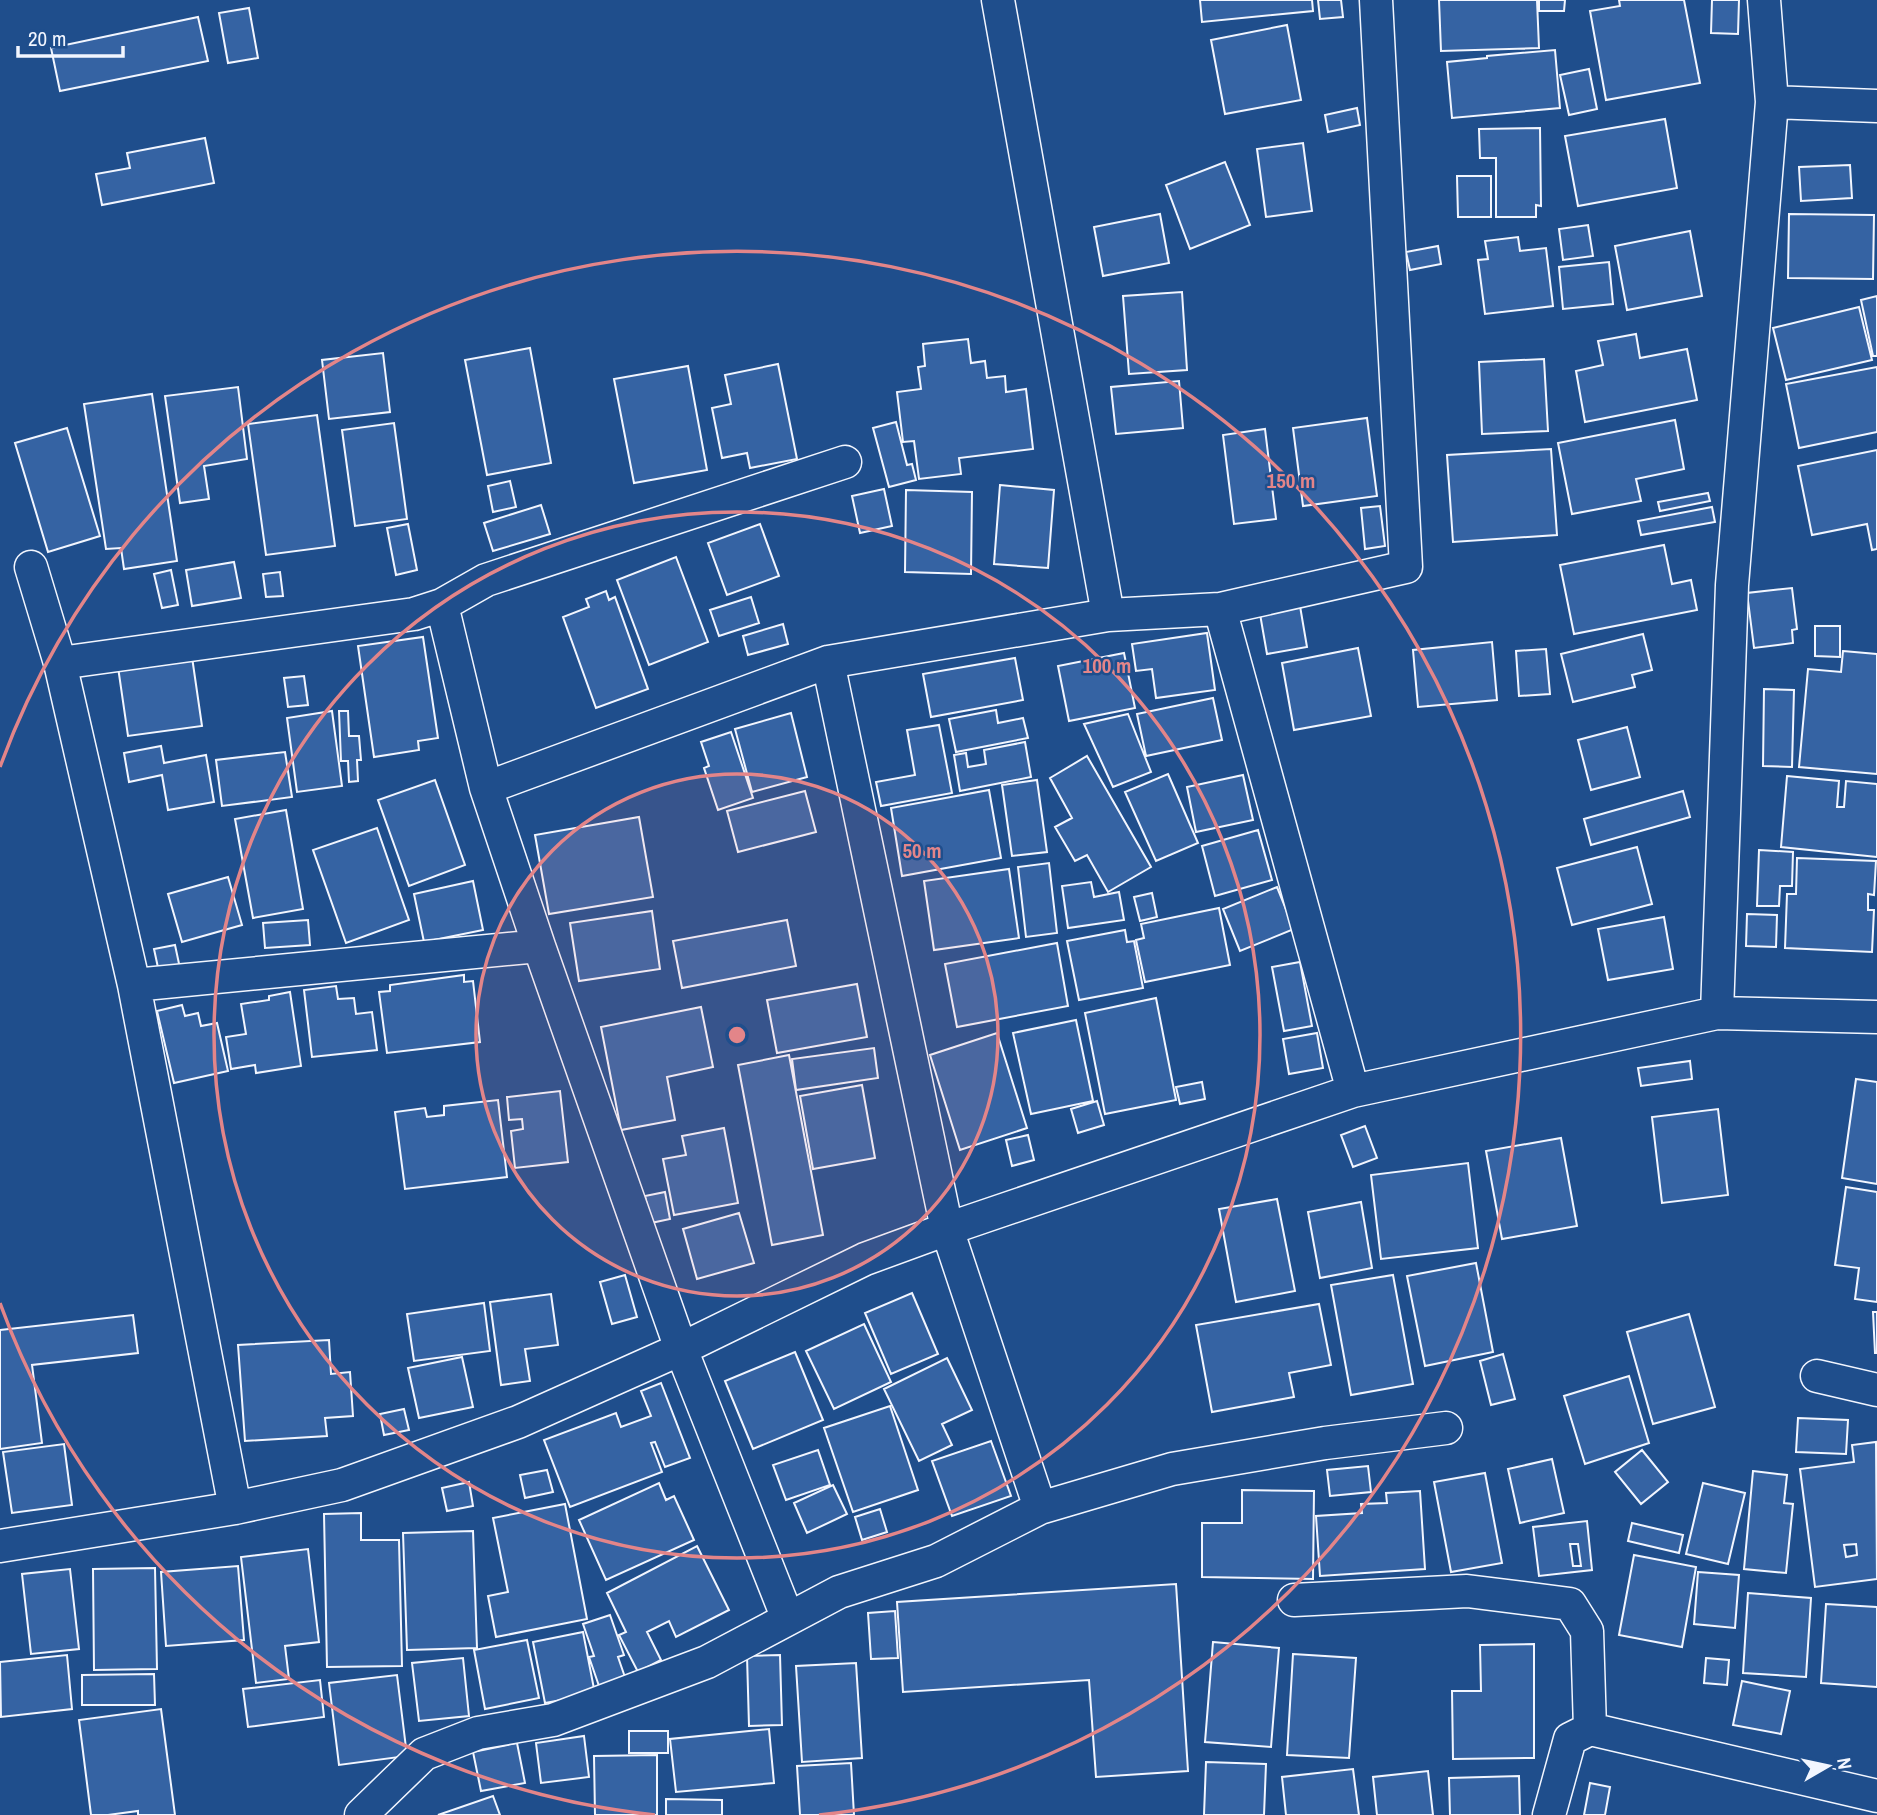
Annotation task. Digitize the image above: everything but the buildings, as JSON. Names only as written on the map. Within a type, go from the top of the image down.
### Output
[{"type":"street","points":[[998,0],[1108,615]]},
{"type":"street","points":[[486,788],[828,662],[1108,615],[1220,609],[1406,567],[1376,0]]},
{"type":"street","points":[[1717,1013],[1732,585],[1773,102],[1764,0]]},
{"type":"street","points":[[1773,102],[1877,106]]},
{"type":"street","points":[[60,663],[414,614],[442,605],[486,580],[845,462]]},
{"type":"street","points":[[31,567],[60,663],[134,985],[235,1508]]},
{"type":"street","points":[[442,605],[486,788],[539,946],[681,1349],[788,1619]]},
{"type":"street","points":[[1220,609],[1353,1091]]},
{"type":"street","points":[[828,662],[947,1229],[1040,1508]]},
{"type":"street","points":[[134,985],[539,946]]},
{"type":"street","points":[[0,1546],[235,1508],[342,1485],[517,1422],[681,1349],[865,1259],[1353,1091],[1717,1013],[1877,1017]]},
{"type":"street","points":[[1817,1376],[1877,1390]]},
{"type":"street","points":[[361,1815],[424,1754],[478,1733],[553,1720],[707,1662],[839,1592],[936,1561],[1040,1508],[1172,1469],[1325,1443],[1446,1428]]},
{"type":"street","points":[[1294,1600],[1467,1591],[1570,1604],[1587,1631],[1590,1729]]},
{"type":"street","points":[[1549,1815],[1570,1739],[1590,1729],[1877,1796]]}]
